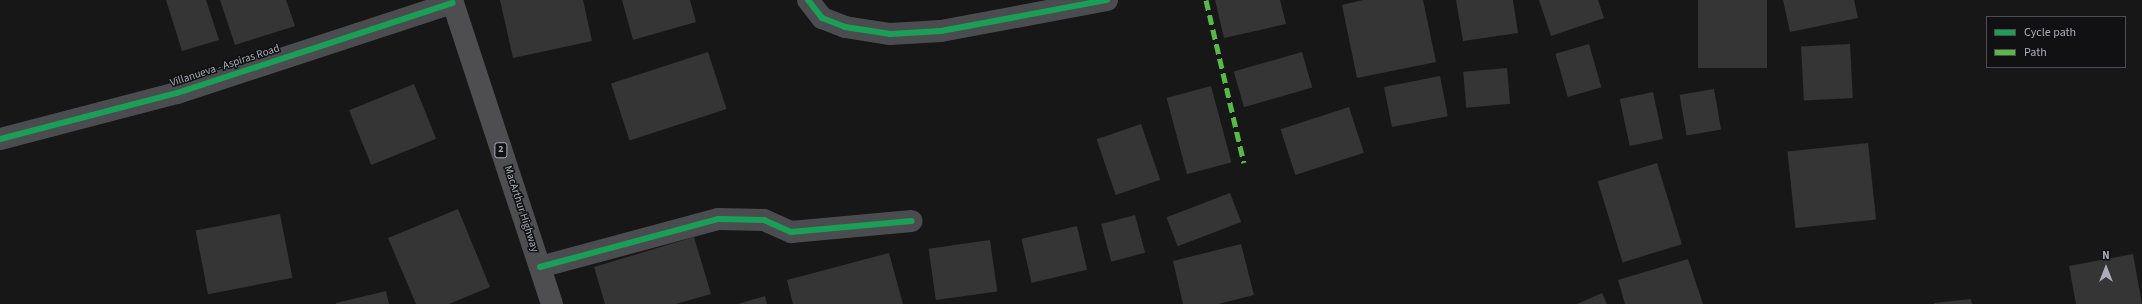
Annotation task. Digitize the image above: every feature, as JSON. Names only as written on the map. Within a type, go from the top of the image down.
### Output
[{"type":"highway","name":"MacArthur Highway","points":[[452,1],[540,267],[547,303]]},
{"type":"street","points":[[808,0],[822,18],[845,27],[890,34],[941,31],[1107,0]]},
{"type":"street","name":"Villanueva - Aspiras Road","points":[[0,139],[177,93],[452,1]]},
{"type":"street","points":[[540,267],[718,219],[764,220],[791,232],[911,222]]},
{"type":"building","points":[[166,0],[206,0],[219,40],[182,51]]},
{"type":"building","points":[[220,0],[286,0],[295,26],[235,45]]},
{"type":"building","points":[[500,0],[583,0],[592,41],[513,58]]},
{"type":"building","points":[[622,0],[690,0],[696,22],[633,40]]},
{"type":"building","points":[[1215,0],[1280,0],[1286,24],[1224,38]]},
{"type":"building","points":[[1363,0],[1423,0],[1436,62],[1357,78],[1342,5]]},
{"type":"building","points":[[1456,0],[1513,0],[1518,33],[1463,41]]},
{"type":"building","points":[[1539,0],[1598,0],[1604,18],[1551,36]]},
{"type":"building","points":[[1698,0],[1767,0],[1767,68],[1698,68]]},
{"type":"building","points":[[1783,0],[1854,0],[1858,18],[1790,32]]},
{"type":"building","points":[[1589,44],[1601,87],[1568,97],[1555,54]]},
{"type":"building","points":[[1850,44],[1853,98],[1804,100],[1801,47]]},
{"type":"building","points":[[708,52],[727,109],[630,141],[611,84]]},
{"type":"building","points":[[1302,52],[1312,88],[1244,107],[1234,72]]},
{"type":"building","points":[[1507,68],[1510,104],[1466,108],[1463,72]]},
{"type":"building","points":[[1440,76],[1448,116],[1392,127],[1384,87]]},
{"type":"building","points":[[414,84],[436,139],[371,165],[349,110]]},
{"type":"building","points":[[1211,86],[1231,162],[1187,174],[1167,98]]},
{"type":"building","points":[[1714,89],[1721,129],[1687,135],[1680,95]]},
{"type":"building","points":[[1653,92],[1663,139],[1630,146],[1620,99]]},
{"type":"building","points":[[1349,107],[1364,153],[1295,175],[1281,129]]},
{"type":"building","points":[[1141,124],[1160,180],[1116,195],[1097,139]]},
{"type":"building","points":[[1868,143],[1876,220],[1795,228],[1787,151]]},
{"type":"building","points":[[1657,163],[1682,244],[1623,262],[1598,181]]},
{"type":"building","points":[[1230,193],[1241,222],[1178,246],[1167,217]]},
{"type":"building","points":[[458,209],[490,287],[449,304],[416,304],[388,238]]},
{"type":"building","points":[[280,214],[292,278],[208,294],[196,230]]},
{"type":"building","points":[[1135,215],[1145,253],[1111,262],[1101,224]]},
{"type":"building","points":[[1077,226],[1087,270],[1032,283],[1021,239]]},
{"type":"building","points":[[694,237],[711,294],[676,304],[605,304],[594,267]]},
{"type":"building","points":[[990,240],[997,291],[936,300],[929,249]]},
{"type":"building","points":[[1241,244],[1254,295],[1218,304],[1183,304],[1173,261]]},
{"type":"building","points":[[889,253],[903,304],[793,304],[787,280]]},
{"type":"building","points":[[2133,254],[2142,304],[2076,304],[2069,266]]},
{"type":"building","points":[[1688,259],[1703,304],[1625,304],[1618,280]]},
{"type":"building","points":[[386,291],[389,304],[336,304],[336,303]]},
{"type":"building","points":[[1602,293],[1607,304],[1577,304]]},
{"type":"building","points":[[765,296],[767,304],[738,304]]},
{"type":"building","points":[[1971,299],[1972,304],[1934,304],[1934,303]]},
{"type":"marked path","points":[[1206,0],[1244,163]]},
{"type":"cycle path","points":[[808,0],[822,18],[845,27],[890,34],[941,31],[1107,0]]},
{"type":"cycle path","points":[[0,139],[177,93],[453,3]]},
{"type":"cycle path","points":[[540,267],[718,219],[764,220],[791,232],[911,221]]}]
